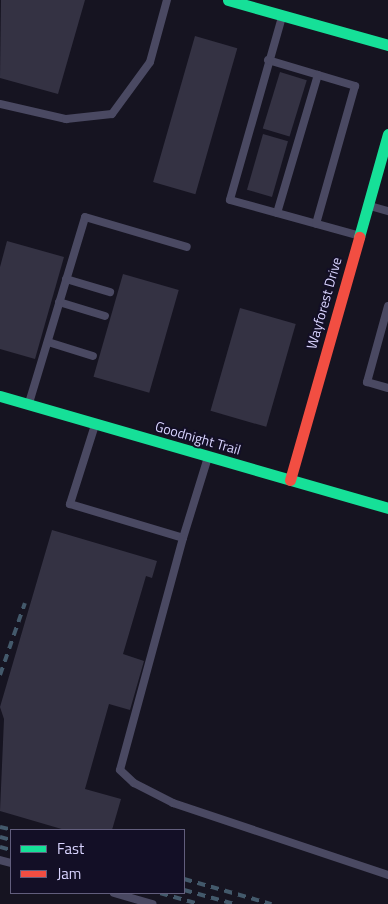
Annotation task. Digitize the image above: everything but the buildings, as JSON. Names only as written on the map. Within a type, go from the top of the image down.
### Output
[{"type":"street","points":[[228,0],[388,45]]},
{"type":"street","name":"Wayforest Drive","points":[[290,480],[388,134]]},
{"type":"street","name":"Goodnight Trail","points":[[0,396],[388,508]]},
{"type":"lane","points":[[0,104],[66,118],[112,114],[150,62],[167,0]]},
{"type":"lane","points":[[282,15],[228,193],[230,200],[359,236]]},
{"type":"lane","points":[[268,60],[355,86],[316,224]]},
{"type":"lane","points":[[277,213],[318,75]]},
{"type":"lane","points":[[368,205],[388,211]]},
{"type":"lane","points":[[29,404],[85,217],[187,247]]},
{"type":"lane","points":[[66,279],[110,292]]},
{"type":"lane","points":[[60,302],[105,316]]},
{"type":"lane","points":[[388,306],[368,382],[388,388]]},
{"type":"lane","points":[[48,342],[93,356]]},
{"type":"lane","points":[[96,424],[70,504],[183,538]]},
{"type":"lane","points":[[208,456],[183,538],[120,770],[134,783],[173,803],[388,875]]},
{"type":"lane","points":[[117,894],[152,904]]},
{"type":"railway","points":[[0,675],[25,603]]},
{"type":"railway","points":[[0,827],[10,829]]},
{"type":"railway","points":[[0,837],[10,840]]},
{"type":"railway","points":[[0,847],[10,850]]},
{"type":"railway","points":[[185,879],[271,904]]},
{"type":"railway","points":[[185,890],[234,904]]},
{"type":"railway","points":[[164,894],[199,904]]},
{"type":"traffic: fast","points":[[228,0],[388,45]]},
{"type":"traffic: fast","points":[[359,237],[388,134]]},
{"type":"traffic: fast","points":[[0,396],[388,508]]},
{"type":"traffic: jam","points":[[290,480],[359,237]]}]
